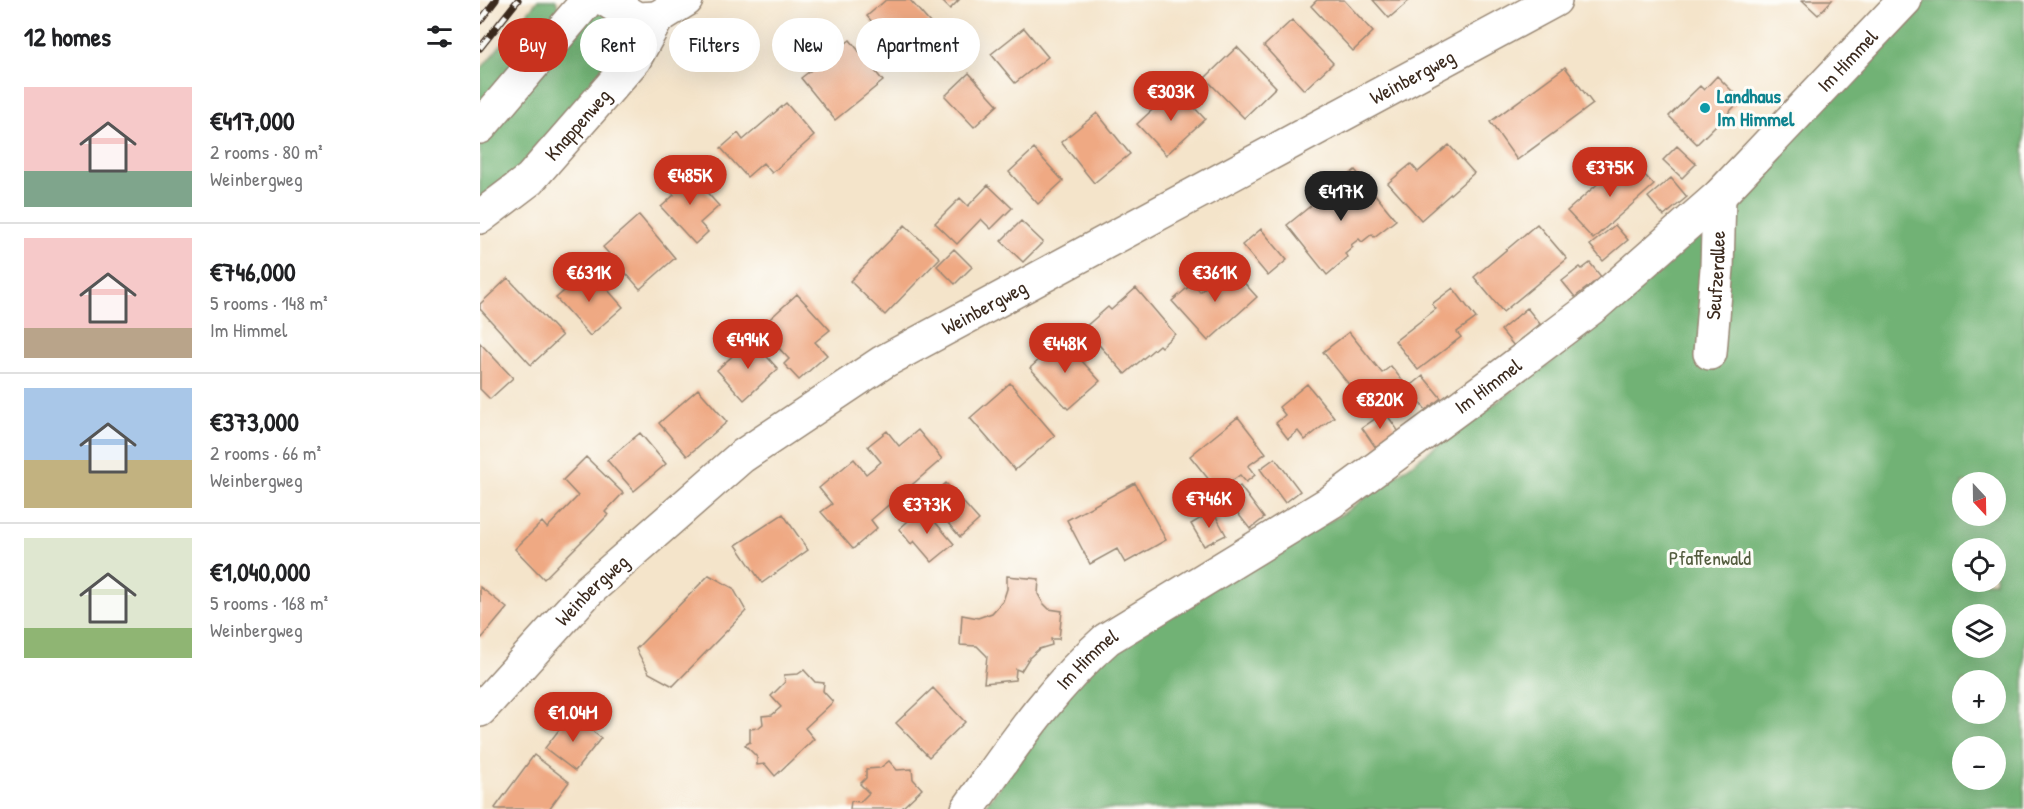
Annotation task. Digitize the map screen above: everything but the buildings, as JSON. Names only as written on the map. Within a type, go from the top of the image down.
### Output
[{"type":"street","points":[[480,127],[588,0]]},
{"type":"street","name":"Knappenweg","points":[[657,18],[686,0]]},
{"type":"street","name":"Weinbergweg","points":[[480,710],[587,592],[741,457],[874,369],[1555,0]]},
{"type":"street","name":"Im Himmel","points":[[968,809],[1019,737],[1079,663],[1107,639],[1331,502],[1594,306],[1719,196],[1905,0]]},
{"type":"street","points":[[619,3],[637,18]]},
{"type":"street","name":"Knappenweg","points":[[480,217],[538,170],[624,72]]},
{"type":"street","name":"Seufzerallee","points":[[1710,353],[1717,268],[1719,196]]},
{"type":"green space","points":[[538,0],[556,0],[561,18],[523,18]]},
{"type":"green space","name":"Pfaffenwald","points":[[1926,0],[2024,0],[2024,809],[983,809],[1097,653],[1344,513],[1574,346],[1758,174]]},
{"type":"green space","points":[[597,10],[609,18],[590,18]]},
{"type":"green space","points":[[580,29],[580,72],[612,72],[524,168],[480,198],[480,141],[542,72],[568,72],[568,42]]},
{"type":"green space","points":[[498,48],[498,72],[514,72],[480,112],[480,70]]},
{"type":"railway","points":[[480,21],[496,0]]},
{"type":"railway","points":[[480,48],[518,0]]},
{"type":"place","name":"Landhaus Im Himmel","points":[[1705,108]]}]
